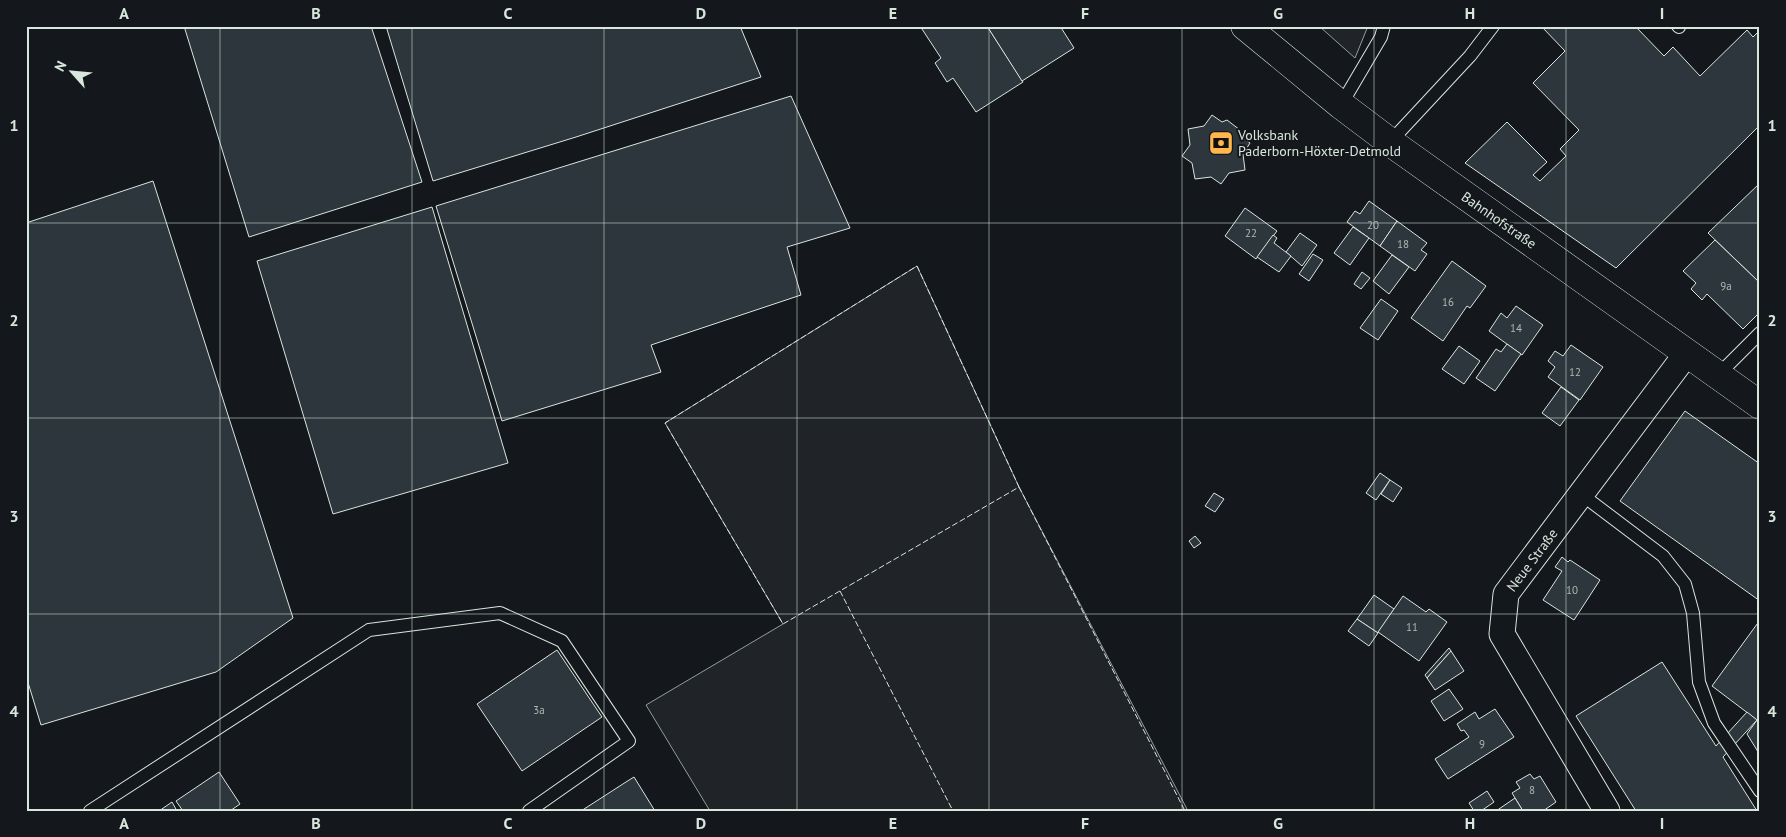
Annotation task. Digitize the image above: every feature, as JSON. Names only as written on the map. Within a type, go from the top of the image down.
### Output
[{"type":"main road","name":"Bahnhofstraße","points":[[1245,26],[1341,105],[1390,142],[1760,406]]},
{"type":"street","name":"Neue Straße","points":[[1607,811],[1502,634],[1506,594],[1687,353]]},
{"type":"lane","points":[[1341,105],[1381,37],[1384,26]]},
{"type":"lane","points":[[1390,142],[1470,56],[1493,26]]},
{"type":"lane","points":[[1718,375],[1760,333]]},
{"type":"lane","points":[[1582,494],[1663,556],[1686,584],[1694,613],[1698,682],[1714,723],[1760,791]]},
{"type":"lane","points":[[90,811],[369,630],[500,613],[562,641],[629,741],[529,811]]},
{"type":"shaded area","points":[[1319,26],[1368,26],[1355,58]]},
{"type":"shaded area","points":[[917,266],[1019,487],[1188,811],[710,811],[646,705],[783,624],[665,423]]},
{"type":"building","points":[[184,26],[371,26],[422,182],[249,237]]},
{"type":"building","points":[[386,26],[740,26],[761,77],[433,181]]},
{"type":"building","points":[[920,26],[987,26],[1023,82],[976,112],[953,78],[947,82],[935,63],[941,58]]},
{"type":"building","points":[[987,26],[1060,26],[1074,48],[1022,81]]},
{"type":"building","points":[[1541,26],[1635,26],[1664,56],[1673,47],[1700,76],[1747,30],[1753,37],[1760,30],[1760,125],[1616,268],[1465,163],[1507,122],[1547,162],[1533,175],[1540,181],[1566,156],[1560,149],[1579,130],[1533,83],[1565,51]]},
{"type":"building","points":[[791,96],[850,228],[787,247],[801,295],[651,345],[661,372],[502,421],[436,206]]},
{"type":"building","points":[[1212,115],[1222,122],[1227,120],[1240,130],[1241,136],[1250,143],[1243,154],[1245,170],[1229,173],[1221,184],[1211,177],[1195,179],[1192,163],[1182,156],[1190,145],[1188,129],[1204,126]]},
{"type":"building","points":[[153,181],[293,618],[216,672],[41,725],[26,676],[26,223]]},
{"type":"building","points":[[1760,183],[1760,283],[1708,233]]},
{"type":"building","points":[[1369,201],[1397,221],[1380,246],[1347,222],[1355,211],[1360,214]]},
{"type":"building","points":[[432,207],[508,463],[333,514],[257,261]]},
{"type":"building","points":[[1245,208],[1277,231],[1256,259],[1225,236]]},
{"type":"building","points":[[1397,221],[1427,243],[1421,250],[1427,254],[1415,271],[1380,246]]},
{"type":"building","points":[[1353,227],[1369,238],[1350,265],[1334,253]]},
{"type":"building","points":[[1300,233],[1317,245],[1302,266],[1286,252]]},
{"type":"building","points":[[1273,235],[1277,238],[1274,243],[1291,256],[1279,272],[1257,257]]},
{"type":"building","points":[[1715,240],[1760,283],[1760,312],[1743,329],[1707,294],[1702,300],[1691,289],[1696,283],[1683,271]]},
{"type":"building","points":[[1313,254],[1323,260],[1309,281],[1299,274]]},
{"type":"building","points":[[1392,255],[1409,267],[1389,294],[1373,281]]},
{"type":"building","points":[[1452,261],[1486,286],[1470,308],[1467,306],[1443,341],[1411,318]]},
{"type":"building","points":[[1362,272],[1370,278],[1361,289],[1354,284]]},
{"type":"building","points":[[1381,299],[1398,311],[1378,340],[1360,328]]},
{"type":"building","points":[[1516,306],[1543,325],[1522,355],[1489,331],[1501,313],[1507,318]]},
{"type":"building","points":[[1507,344],[1521,354],[1495,391],[1476,378],[1496,349],[1501,352]]},
{"type":"building","points":[[1571,345],[1603,367],[1580,400],[1548,377],[1555,367],[1548,361],[1555,351],[1563,356]]},
{"type":"building","points":[[1459,346],[1480,361],[1464,384],[1442,369]]},
{"type":"building","points":[[1561,387],[1579,400],[1560,426],[1542,413]]},
{"type":"building","points":[[1685,411],[1760,464],[1760,601],[1620,501]]},
{"type":"building","points":[[1380,473],[1390,480],[1376,500],[1366,493]]},
{"type":"building","points":[[1390,480],[1402,488],[1393,502],[1381,494]]},
{"type":"building","points":[[1214,493],[1224,499],[1215,512],[1205,506]]},
{"type":"building","points":[[1195,536],[1201,543],[1194,548],[1189,541]]},
{"type":"building","points":[[1562,557],[1568,562],[1570,560],[1600,580],[1574,620],[1543,600],[1562,571],[1555,567]]},
{"type":"building","points":[[1374,595],[1394,609],[1378,633],[1357,619]]},
{"type":"building","points":[[1403,596],[1426,612],[1429,609],[1447,622],[1419,661],[1378,632]]},
{"type":"building","points":[[1357,619],[1378,633],[1369,646],[1348,631]]},
{"type":"building","points":[[1760,620],[1760,755],[1747,734],[1757,720],[1712,686]]},
{"type":"building","points":[[1449,648],[1451,651],[1427,678],[1425,675]]},
{"type":"building","points":[[557,650],[602,717],[522,771],[477,704]]},
{"type":"building","points":[[1451,651],[1464,671],[1435,690],[1427,678]]},
{"type":"building","points":[[1662,662],[1716,746],[1747,712],[1757,720],[1723,757],[1757,811],[1636,811],[1576,716]]},
{"type":"building","points":[[1449,689],[1463,709],[1444,721],[1431,701]]},
{"type":"building","points":[[1495,709],[1514,737],[1448,779],[1435,759],[1469,737],[1464,730],[1461,731],[1457,724],[1475,712],[1479,719]]},
{"type":"building","points":[[219,772],[240,804],[230,811],[183,811],[176,801]]},
{"type":"building","points":[[1530,774],[1534,779],[1540,776],[1556,802],[1543,811],[1523,811],[1512,793],[1520,788],[1516,782]]},
{"type":"building","points":[[634,777],[655,811],[581,811],[626,782]]},
{"type":"building","points":[[1487,791],[1494,802],[1481,811],[1474,811],[1469,803]]},
{"type":"building","points":[[1515,798],[1523,811],[1496,811]]},
{"type":"building","points":[[172,802],[177,811],[159,811]]},
{"type":"fence","points":[[917,266],[1019,487],[783,624],[665,423],[917,266]]},
{"type":"fence","points":[[1019,487],[1185,811]]},
{"type":"fence","points":[[840,591],[953,811]]},
{"type":"place","name":"Volksbank Paderborn-Höxter-Detmold","points":[[1221,143]]}]
